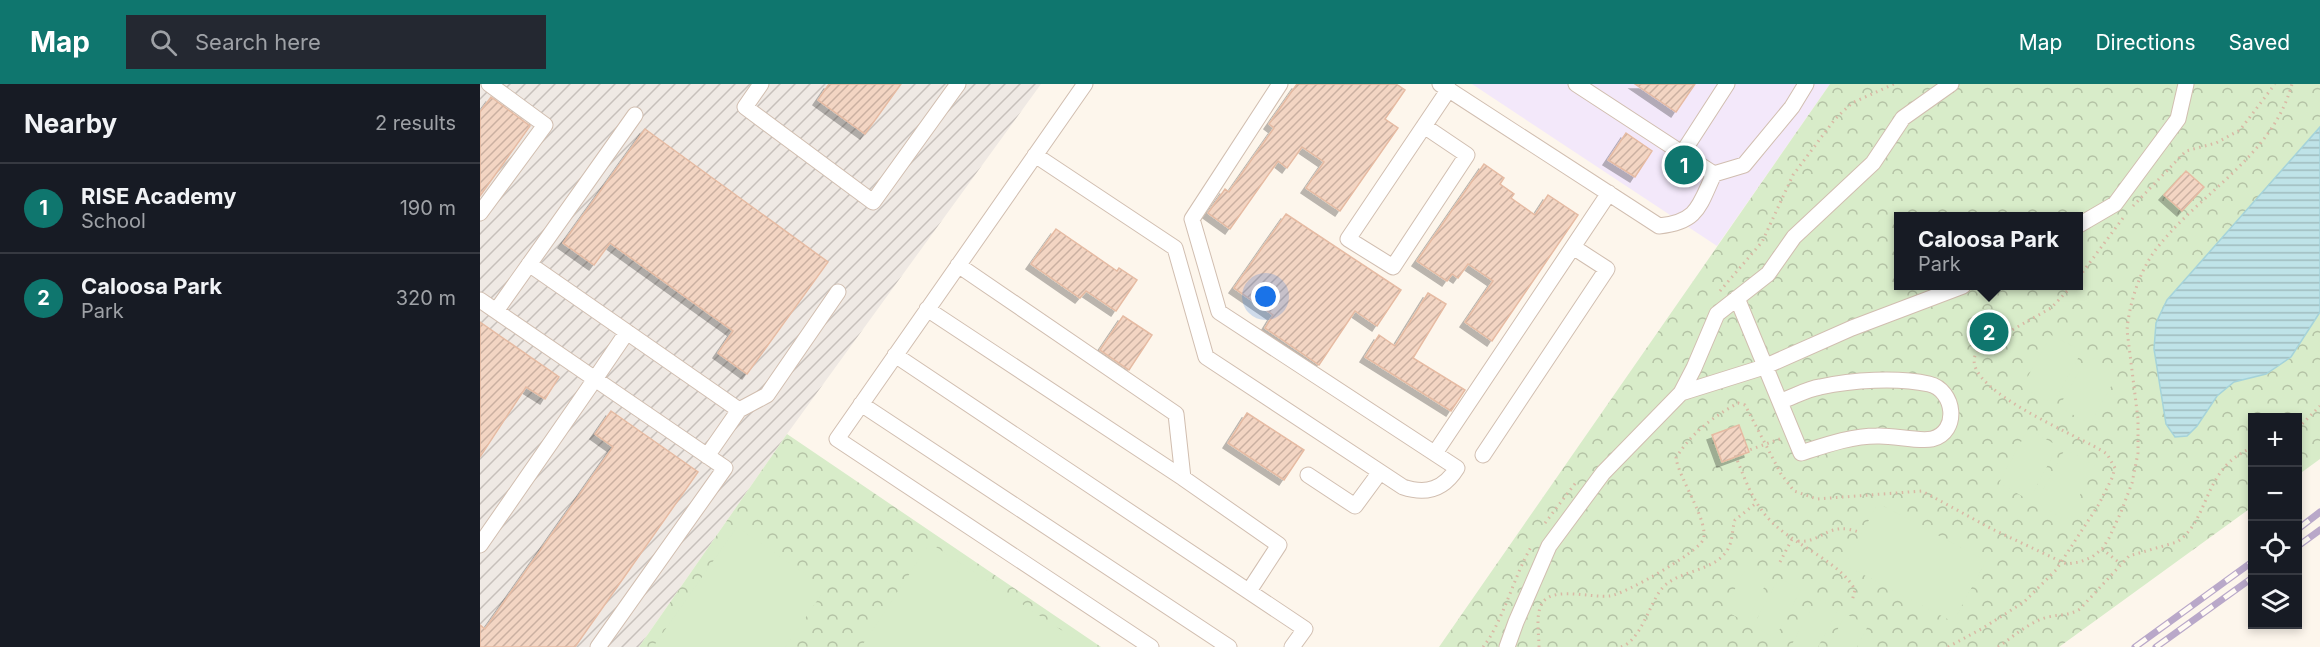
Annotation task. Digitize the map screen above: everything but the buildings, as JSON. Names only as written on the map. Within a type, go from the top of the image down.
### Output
[{"type":"lane","points":[[480,213],[545,125],[489,84]]},
{"type":"lane","points":[[761,84],[745,107],[873,202],[958,84]]},
{"type":"lane","points":[[1085,84],[837,439],[1151,647]]},
{"type":"lane","points":[[1035,155],[1175,248],[1206,357],[1403,487],[1415,491],[1428,491],[1440,487],[1450,479],[1456,468],[1219,312],[1192,219],[1280,84]]},
{"type":"lane","points":[[1576,84],[1714,174]]},
{"type":"lane","points":[[1683,152],[1727,84]]},
{"type":"lane","points":[[1424,126],[1467,155],[1393,267],[1348,239],[1424,126],[1444,87],[1659,226],[1677,224],[1695,214],[1714,174],[1744,165],[1792,107],[1806,84]]},
{"type":"lane","points":[[1507,647],[1549,546],[1603,473],[1681,393],[1717,314],[1768,274],[1794,237],[1873,163],[1903,118],[1951,84]]},
{"type":"lane","points":[[2083,223],[2115,204],[2178,119],[2186,84]]},
{"type":"lane","points":[[496,311],[635,115]]},
{"type":"lane","points":[[1435,453],[1609,193]]},
{"type":"lane","points":[[1483,455],[1607,269],[1573,247]]},
{"type":"lane","points":[[529,264],[739,410]]},
{"type":"lane","points":[[958,266],[1176,414],[1183,478]]},
{"type":"lane","points":[[1681,393],[1764,367],[1852,328],[1950,290]]},
{"type":"lane","points":[[707,456],[739,410],[767,395],[838,292]]},
{"type":"lane","points":[[1737,298],[1801,453],[1835,442],[1876,436],[1932,439],[1946,428],[1952,411],[1945,394],[1930,384],[1880,380],[1818,387],[1781,401]]},
{"type":"lane","points":[[480,300],[725,468],[598,647]]},
{"type":"lane","points":[[927,309],[1183,478],[1279,545],[1250,591]]},
{"type":"lane","points":[[480,545],[627,332]]},
{"type":"lane","points":[[895,355],[1305,628],[1292,647]]},
{"type":"lane","points":[[861,404],[1229,647]]},
{"type":"lane","points":[[1308,475],[1355,506],[1380,472]]},
{"type":"path","points":[[1719,293],[1762,242],[1793,175],[1835,119],[1852,104],[1894,84]]},
{"type":"path","points":[[2130,210],[2186,151],[2216,143],[2240,130],[2275,84]]},
{"type":"path","points":[[1539,647],[1539,611],[1545,599],[1556,594],[1610,596],[1629,590],[1692,551],[1703,540],[1704,528],[1678,470],[1676,458],[1704,425],[1738,403],[1745,405],[1781,474],[1794,491],[1817,499],[1922,491],[1992,529],[2067,564],[2092,557],[2102,549],[2121,512],[2132,483],[2138,453],[2138,419],[2127,330],[2128,318],[2145,267],[2152,254],[2180,222],[2221,186],[2252,154],[2272,127],[2288,98],[2292,84]]},
{"type":"path","points":[[2083,272],[2123,217]]},
{"type":"path","points":[[1948,647],[2024,602],[2040,588],[2062,562],[2098,504],[2114,473],[2114,463],[2107,454],[1995,392],[1976,371],[1973,358],[1977,351],[2051,308],[2067,290]]},
{"type":"path","points":[[2302,424],[2320,406]]},
{"type":"path","points":[[1794,434],[1735,454],[1755,504],[1776,526],[1845,578],[1855,590],[1852,601]]},
{"type":"path","points":[[1998,647],[2028,625],[2048,617],[2071,615],[2080,609],[2129,556],[2184,538],[2197,518],[2216,479],[2233,459],[2248,451]]},
{"type":"path","points":[[1542,528],[1579,479]]},
{"type":"path","points":[[1622,647],[1636,634],[1663,587],[1715,561],[1725,553],[1731,541],[1735,520],[1755,504]]},
{"type":"path","points":[[1792,539],[1807,541],[1827,531],[1841,529],[1862,533]]},
{"type":"path","points":[[1780,562],[1792,539]]},
{"type":"path","points":[[1483,647],[1532,545]]},
{"type":"path","points":[[2102,549],[2122,564]]},
{"type":"shaded area","points":[[480,84],[1041,84],[787,434],[639,647],[480,647]]},
{"type":"shaded area","points":[[1472,84],[1830,84],[1717,246]]},
{"type":"green space","points":[[1830,84],[2320,84],[2320,459],[2302,472],[2302,413],[2248,413],[2248,510],[2059,647],[1439,647]]},
{"type":"green space","points":[[2051,335],[2082,351],[2053,404],[2022,387]]},
{"type":"green space","points":[[2088,355],[2119,372],[2090,424],[2059,407]]},
{"type":"green space","points":[[2028,429],[2058,446],[2029,500],[1999,483]]},
{"type":"green space","points":[[787,434],[1101,647],[639,647]]},
{"type":"green space","points":[[2065,449],[2096,466],[2066,520],[2036,503]]},
{"type":"green space","points":[[1878,503],[1986,561],[1953,622],[1845,565]]},
{"type":"green space","points":[[737,527],[826,588],[785,647],[653,647]]},
{"type":"green space","points":[[930,543],[1087,647],[861,647]]},
{"type":"green space","points":[[1749,562],[1771,574],[1746,622],[1724,610]]},
{"type":"green space","points":[[1779,578],[1801,590],[1775,638],[1753,626]]},
{"type":"green space","points":[[1817,598],[1838,610],[1818,647],[1792,647],[1791,646]]},
{"type":"green space","points":[[1846,614],[1868,626],[1857,647],[1828,647]]},
{"type":"water","points":[[2320,127],[2320,312],[2291,357],[2266,374],[2234,382],[2217,396],[2197,426],[2187,436],[2175,437],[2166,424],[2154,349],[2156,323],[2167,300]]},
{"type":"railway","points":[[2302,526],[2320,512]]},
{"type":"railway","points":[[2302,543],[2320,530]]},
{"type":"railway","points":[[2135,647],[2248,565]]},
{"type":"railway","points":[[2156,647],[2248,581]]},
{"type":"place","name":"RISE Academy","points":[[1684,165]]},
{"type":"place","name":"Caloosa Park","points":[[1989,332]]}]
